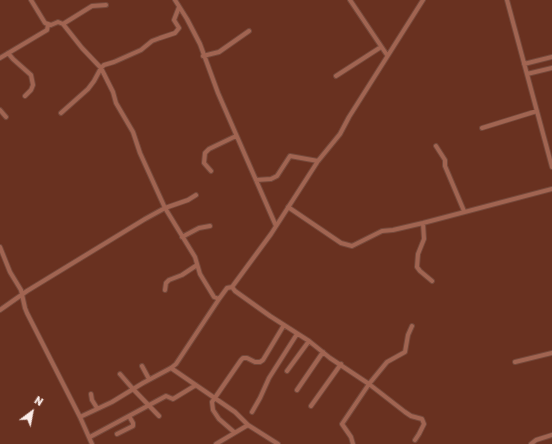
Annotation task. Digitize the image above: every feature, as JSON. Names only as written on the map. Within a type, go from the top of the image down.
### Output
[{"type":"street","points":[[31,0],[43,20],[48,25]]},
{"type":"street","points":[[175,0],[200,44],[203,56],[236,136],[276,226]]},
{"type":"street","points":[[350,0],[387,55]]},
{"type":"street","points":[[80,417],[112,402],[149,379],[172,368],[188,348],[227,288],[232,286],[271,234],[318,161],[340,134],[387,55],[423,0]]},
{"type":"street","points":[[508,0],[552,167]]},
{"type":"street","points":[[63,24],[92,6],[106,4]]},
{"type":"street","points":[[61,113],[88,89],[104,65],[141,50],[152,41],[175,33],[179,28],[174,20],[179,7]]},
{"type":"street","points":[[48,25],[58,22],[63,24],[82,48],[101,68],[116,103],[133,132],[140,153],[165,208],[195,257],[200,274],[214,297],[219,299]]},
{"type":"street","points":[[0,58],[47,30],[48,25]]},
{"type":"street","points":[[203,56],[223,50],[249,31]]},
{"type":"street","points":[[336,76],[381,47]]},
{"type":"street","points":[[8,53],[31,75],[33,85],[31,90],[25,96]]},
{"type":"street","points":[[524,64],[552,57]]},
{"type":"street","points":[[527,74],[552,68]]},
{"type":"street","points":[[0,110],[6,117]]},
{"type":"street","points":[[482,128],[537,111]]},
{"type":"street","points":[[211,171],[204,163],[205,153],[209,149],[236,136]]},
{"type":"street","points":[[436,146],[445,160],[445,166],[464,212]]},
{"type":"street","points":[[256,180],[271,179],[277,176],[290,156],[318,161]]},
{"type":"street","points":[[288,207],[341,243],[352,246],[377,233],[423,223],[552,189]]},
{"type":"street","points":[[0,310],[165,208],[188,200],[196,195]]},
{"type":"street","points":[[423,223],[424,239],[418,254],[418,267],[420,271],[432,281]]},
{"type":"street","points":[[182,237],[199,228],[210,226]]},
{"type":"street","points":[[0,247],[10,272],[21,290],[27,313],[90,437],[92,444]]},
{"type":"street","points":[[165,290],[166,283],[169,280],[198,266]]},
{"type":"street","points":[[232,286],[235,290],[309,341],[411,416],[422,419],[424,424],[415,440]]},
{"type":"street","points":[[234,432],[219,419],[213,410],[212,402],[243,358],[247,358],[255,362],[260,362],[263,360],[284,325]]},
{"type":"street","points":[[353,444],[342,424],[369,384],[387,362],[405,352],[408,335],[412,326]]},
{"type":"street","points":[[252,412],[269,378],[297,334]]},
{"type":"street","points":[[287,370],[309,341]]},
{"type":"street","points":[[297,390],[323,352]]},
{"type":"street","points":[[515,362],[552,353]]},
{"type":"street","points":[[311,406],[341,364]]},
{"type":"street","points":[[142,366],[149,379]]},
{"type":"street","points":[[172,368],[235,412],[248,425],[278,444]]},
{"type":"street","points":[[120,374],[158,416]]},
{"type":"street","points":[[90,437],[166,396],[173,399],[196,385]]},
{"type":"street","points":[[91,394],[92,400],[97,408]]},
{"type":"street","points":[[117,434],[133,424],[129,416]]},
{"type":"street","points":[[118,422],[123,430]]},
{"type":"street","points":[[216,444],[248,425]]},
{"type":"street","points":[[531,444],[536,440],[552,435]]}]
